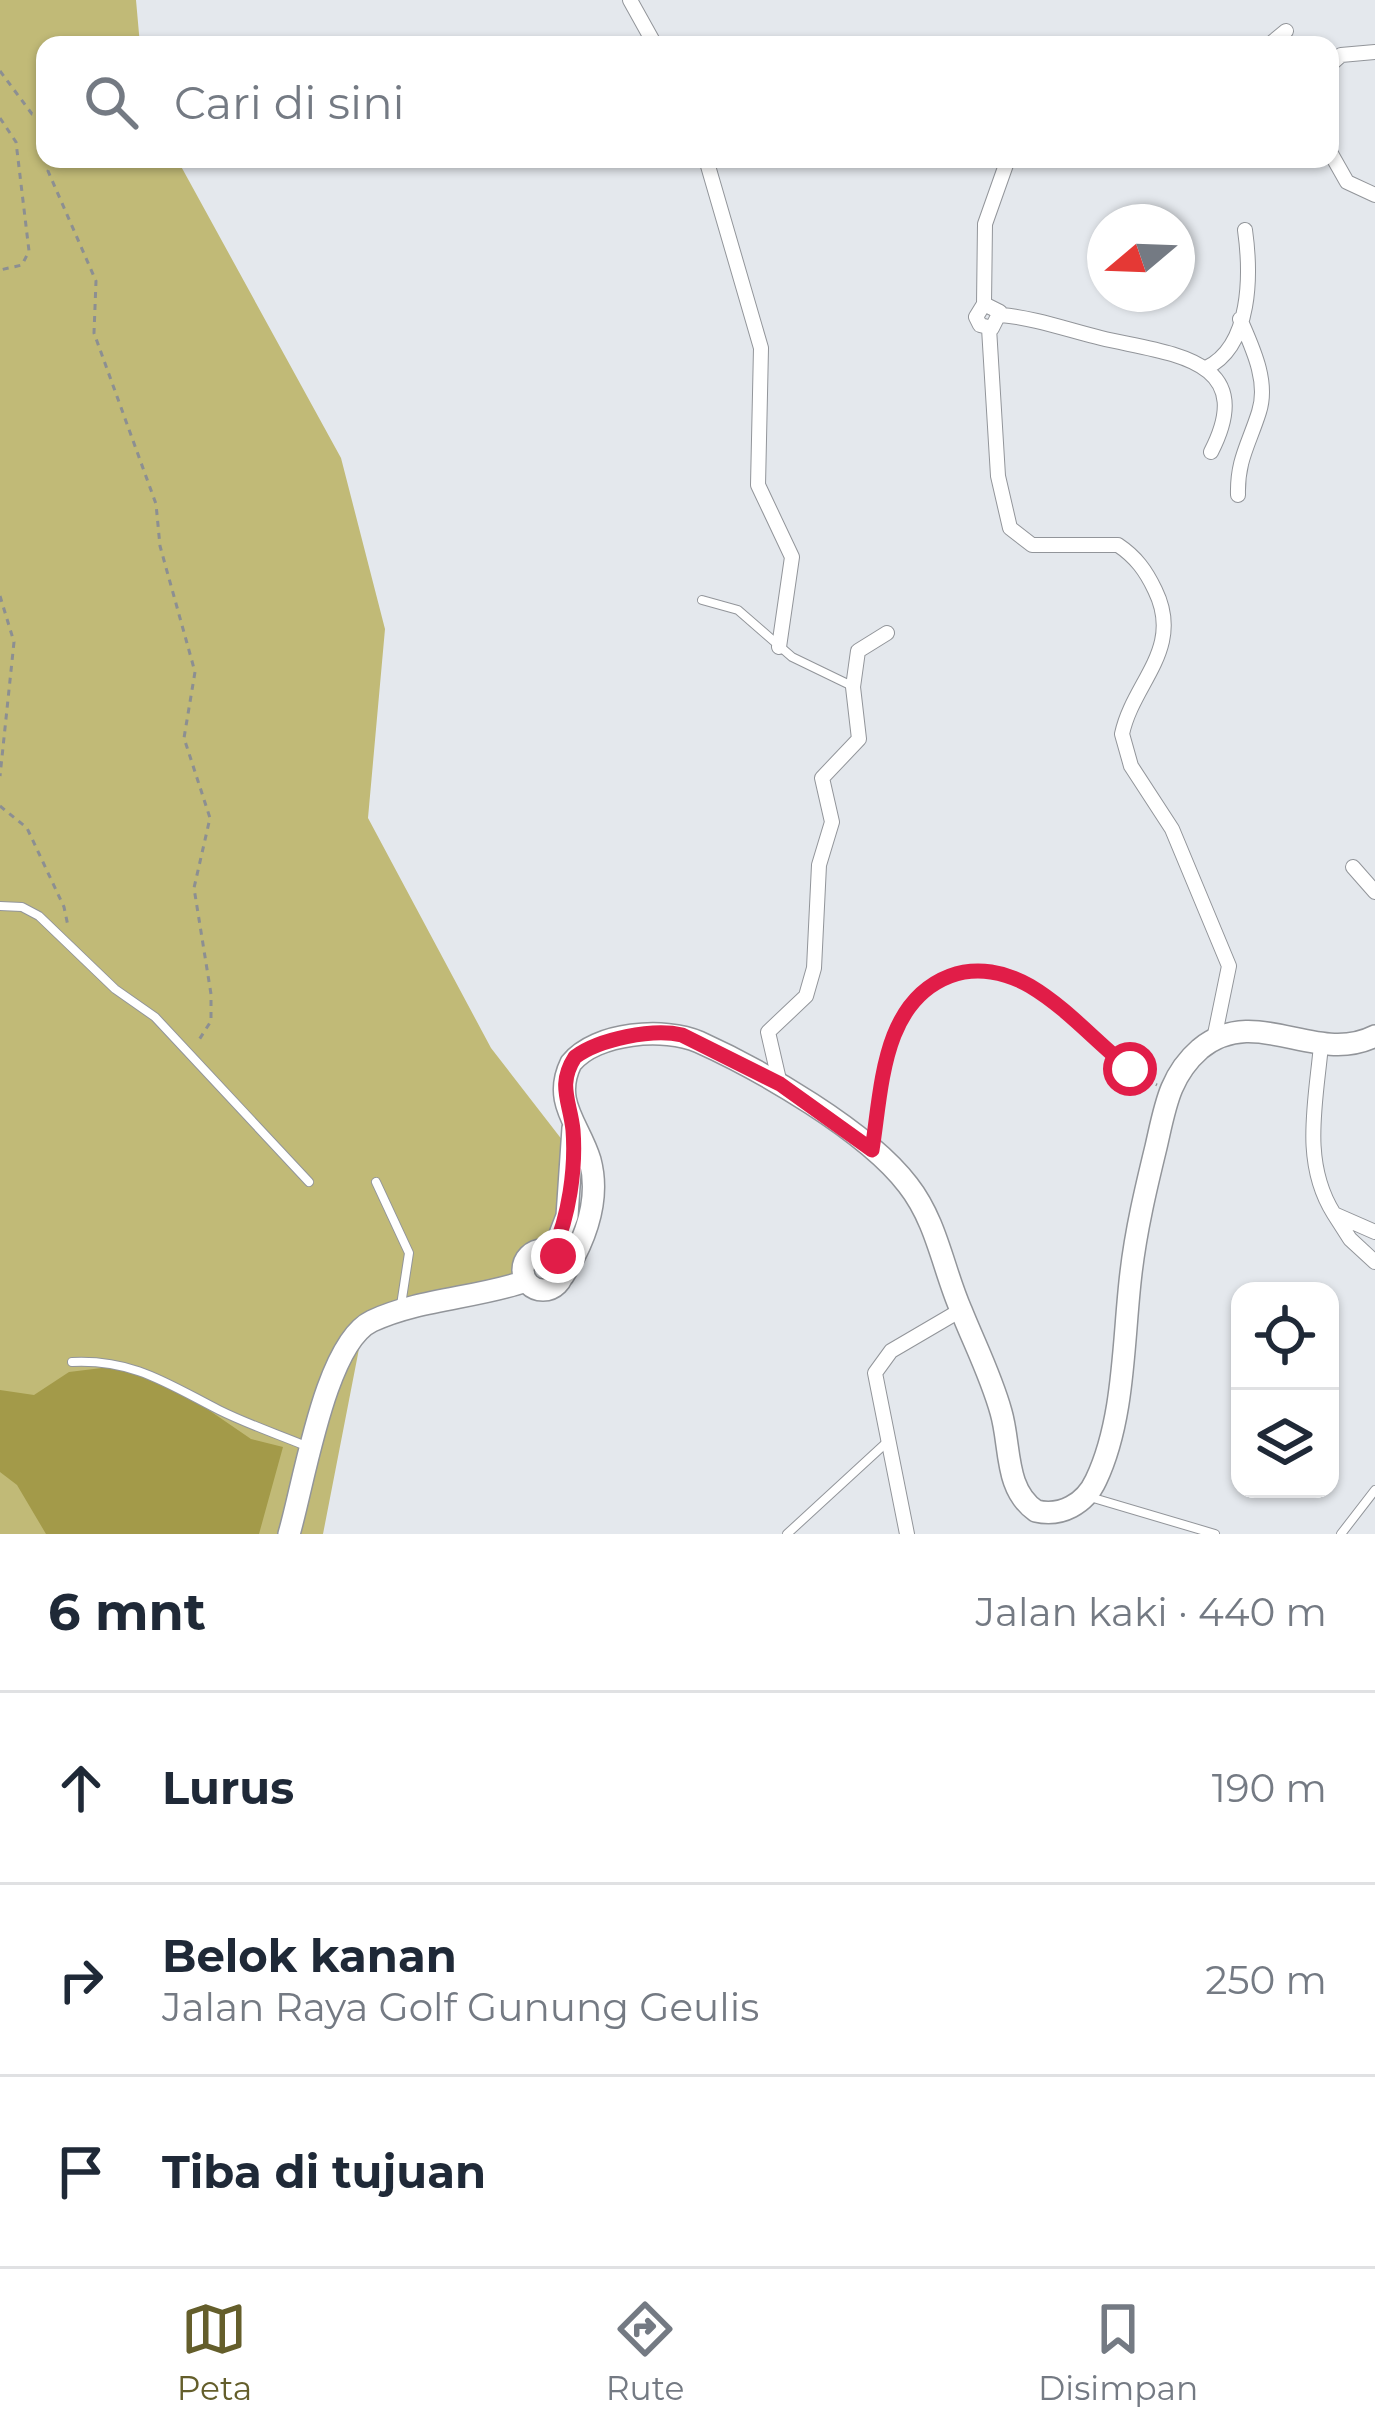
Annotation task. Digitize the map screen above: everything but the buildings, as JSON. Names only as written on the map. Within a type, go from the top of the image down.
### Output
[{"type":"main road","points":[[290,1534],[344,1346],[366,1324],[526,1281],[546,1290],[563,1276],[586,1231],[593,1197],[590,1163],[564,1100],[568,1068],[584,1051],[648,1035],[682,1035],[780,1084],[872,1150],[921,1205],[992,1381],[1019,1496],[1044,1514],[1059,1512],[1086,1496],[1106,1449],[1132,1268],[1168,1090],[1214,1039],[1234,1030],[1260,1029],[1321,1045],[1352,1045],[1375,1036]]},
{"type":"main road","points":[[553,1252],[567,1216],[573,1128]]},
{"type":"main road","points":[[553,1252],[562,1262],[563,1276]]},
{"type":"main road","points":[[526,1281],[529,1256],[553,1252]]},
{"type":"street","points":[[630,0],[650,36]]},
{"type":"street","points":[[1280,36],[1286,31]]},
{"type":"street","points":[[1339,58],[1375,52]]},
{"type":"street","points":[[709,168],[760,348],[758,485],[792,557],[779,647]]},
{"type":"street","points":[[1005,168],[985,224],[984,304],[976,316],[989,328],[998,476],[1010,528],[1032,545],[1118,545],[1146,572],[1165,616],[1156,665],[1122,734],[1131,766],[1172,829],[1229,966],[1214,1039]]},
{"type":"street","points":[[1339,168],[1347,182],[1375,195]]},
{"type":"street","points":[[1206,368],[1232,342],[1240,319],[1251,278],[1245,230]]},
{"type":"street","points":[[984,304],[997,306],[1001,315]]},
{"type":"street","points":[[989,328],[1001,315]]},
{"type":"street","points":[[1001,315],[1160,351],[1206,368],[1221,386],[1227,408],[1226,424],[1211,452]]},
{"type":"street","points":[[1238,495],[1242,446],[1262,397],[1259,370],[1240,319]]},
{"type":"street","points":[[780,1084],[768,1032],[802,1002],[810,986],[819,865],[832,822],[822,778],[859,739],[853,687],[858,651],[887,633]]},
{"type":"street","points":[[1353,867],[1375,892]]},
{"type":"street","points":[[1321,1045],[1312,1105],[1320,1184],[1350,1239],[1375,1262]]},
{"type":"street","points":[[1334,1214],[1375,1232]]},
{"type":"street","points":[[907,1534],[886,1443],[877,1368],[891,1352],[961,1310]]},
{"type":"lane","points":[[702,600],[738,610],[779,647],[853,687]]},
{"type":"lane","points":[[0,906],[22,907],[67,940],[115,989],[155,1016],[309,1182]]},
{"type":"lane","points":[[872,1150],[903,1008],[920,990],[946,978]]},
{"type":"lane","points":[[376,1182],[409,1253],[400,1312]]},
{"type":"lane","points":[[72,1362],[103,1360],[159,1375],[223,1412],[313,1449]]},
{"type":"lane","points":[[791,1533],[886,1443]]},
{"type":"lane","points":[[1341,1534],[1375,1490]]},
{"type":"lane","points":[[1086,1496],[1215,1534]]},
{"type":"lane","points":[[791,1533],[809,1534]]},
{"type":"path","points":[[0,71],[36,115]]},
{"type":"path","points":[[0,118],[16,142],[28,251],[22,265],[0,270]]},
{"type":"path","points":[[49,168],[96,281],[94,333],[156,504],[160,546],[196,672],[184,737],[210,818],[194,888],[212,994],[211,1021],[189,1052]]},
{"type":"path","points":[[0,596],[14,642],[0,776]]},
{"type":"path","points":[[0,806],[27,828],[64,907],[67,940]]},
{"type":"path","points":[[946,978],[964,972],[1009,975],[1065,1011],[1130,1069],[1168,1090]]},
{"type":"shaded area","points":[[0,0],[136,0],[139,36],[36,36],[36,168],[182,168],[341,458],[385,629],[368,818],[491,1048],[580,1163],[580,1218],[514,1275],[364,1323],[323,1534],[0,1534]]},
{"type":"shaded area","points":[[118,1366],[162,1378],[251,1439],[283,1447],[259,1534],[46,1534],[17,1485],[0,1472],[0,1390],[34,1395],[69,1372]]},
{"type":"route","points":[[558,1256],[553,1252],[567,1216],[573,1128],[564,1083],[575,1057],[598,1046],[666,1032],[682,1035],[780,1084],[872,1150],[881,1090],[903,1008],[920,990],[955,974],[986,971],[1027,984],[1130,1069]]}]
